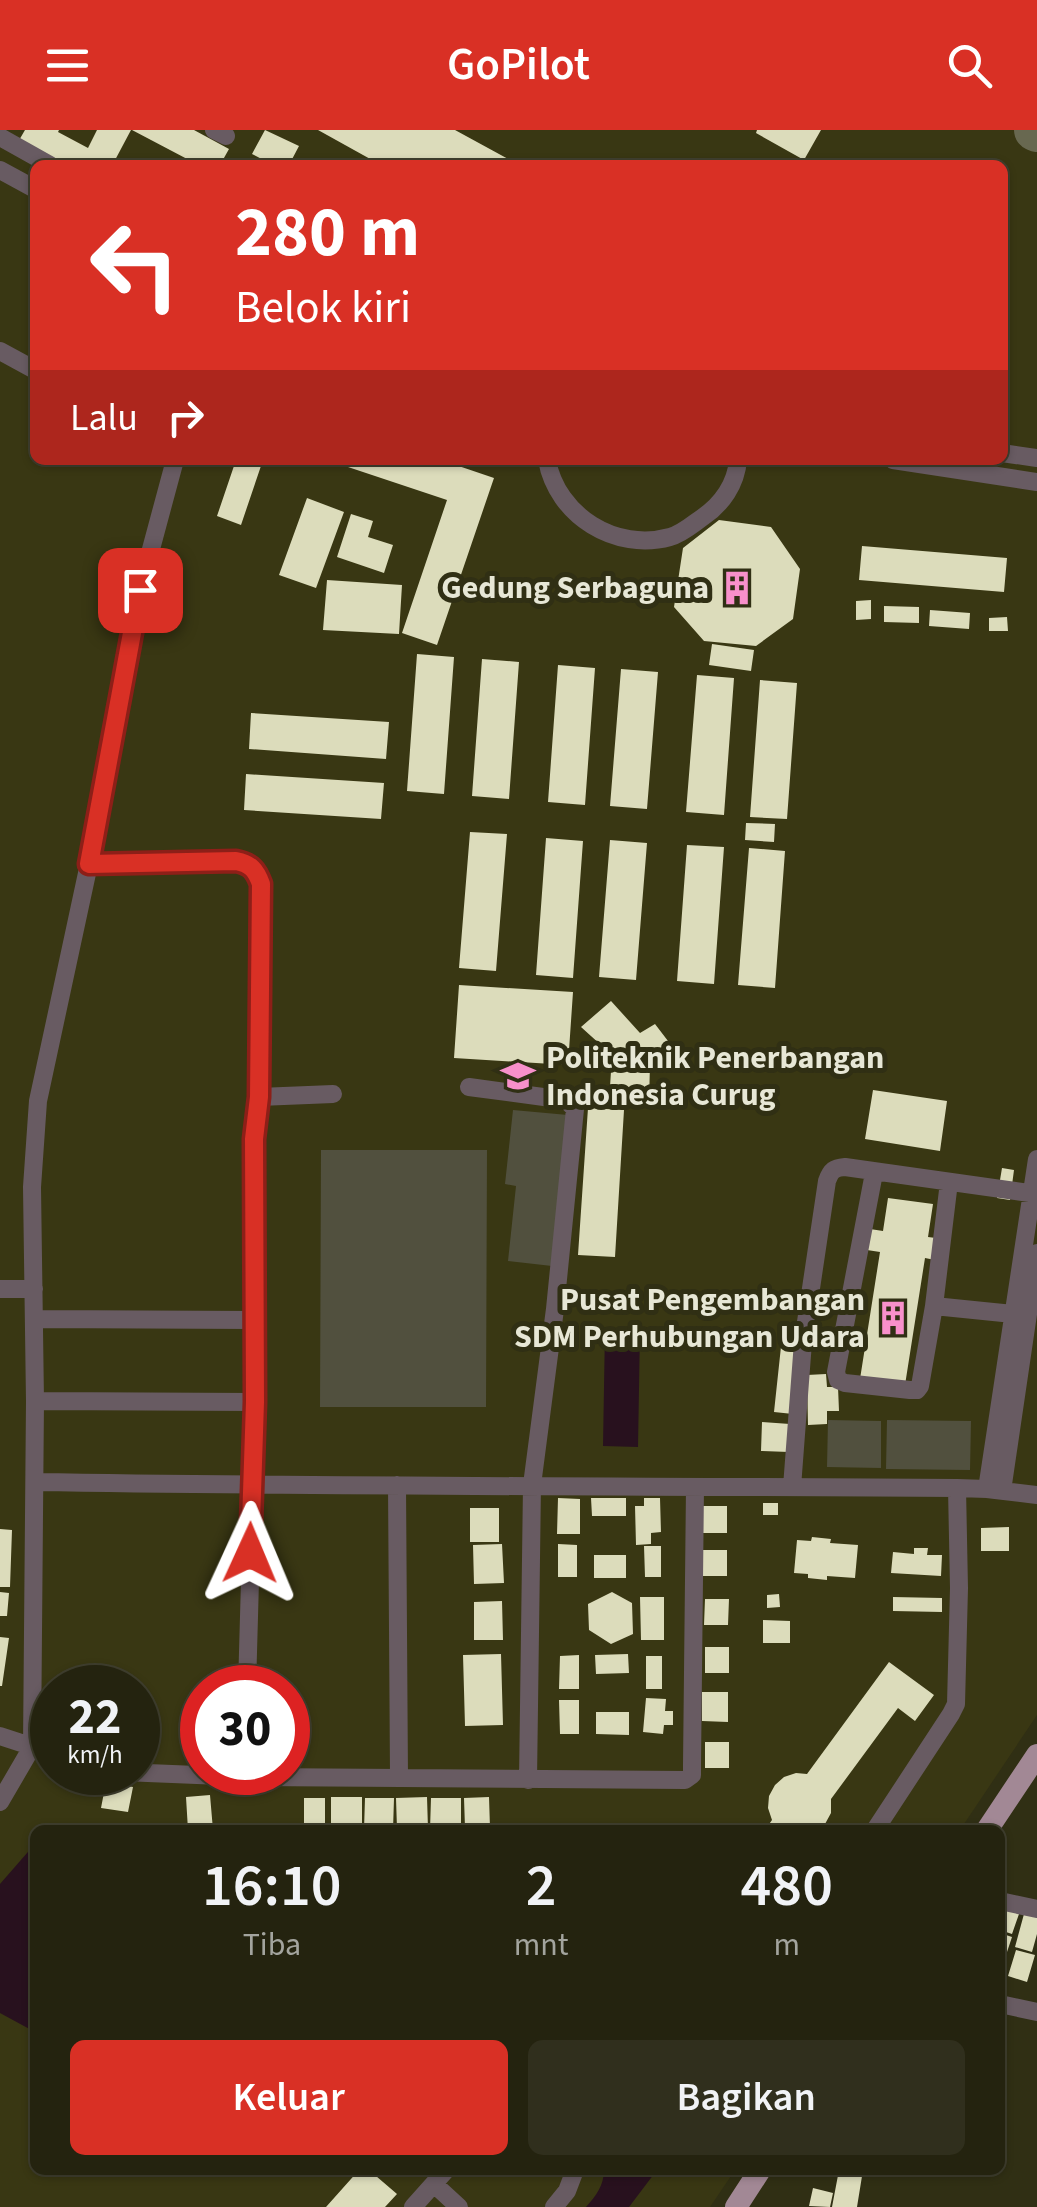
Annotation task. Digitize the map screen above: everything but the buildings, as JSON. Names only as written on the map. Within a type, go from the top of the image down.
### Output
[{"type":"main road","points":[[991,1825],[1028,1784],[1037,1755]]},
{"type":"main road","points":[[736,2207],[757,2175]]},
{"type":"street","points":[[0,136],[41,160]]},
{"type":"street","points":[[0,170],[30,187]]},
{"type":"street","points":[[0,350],[30,367]]},
{"type":"street","points":[[1008,453],[1037,458]]},
{"type":"street","points":[[33,1665],[32,1186],[38,1101],[89,864],[140,590],[174,465]]},
{"type":"street","points":[[549,465],[556,487],[581,519],[600,531],[645,540],[676,536],[712,512],[732,485],[737,465]]},
{"type":"street","points":[[926,465],[1037,482]]},
{"type":"street","points":[[89,864],[236,861],[250,864],[261,884],[248,1665]]},
{"type":"street","points":[[469,1087],[566,1100],[575,1109],[556,1309],[532,1485],[528,1780]]},
{"type":"street","points":[[259,1097],[333,1094]]},
{"type":"street","points":[[995,1490],[1032,1250],[1037,1159]]},
{"type":"street","points":[[792,1487],[803,1342],[831,1171],[836,1168],[1034,1194]]},
{"type":"street","points":[[874,1173],[836,1372],[838,1380],[845,1383],[916,1390],[920,1386],[949,1182]]},
{"type":"street","points":[[995,1490],[1013,1314],[1032,1250]]},
{"type":"street","points":[[0,1289],[34,1289]]},
{"type":"street","points":[[934,1306],[1013,1314]]},
{"type":"street","points":[[34,1319],[254,1320]]},
{"type":"street","points":[[35,1400],[255,1402]]},
{"type":"street","points":[[35,1482],[957,1488],[1037,1495]]},
{"type":"street","points":[[397,1485],[399,1776]]},
{"type":"street","points":[[310,1775],[674,1781],[692,1775],[695,1486]]},
{"type":"street","points":[[878,1825],[956,1704],[957,1488]]},
{"type":"street","points":[[0,1736],[30,1746]]},
{"type":"street","points":[[0,1802],[30,1750]]},
{"type":"street","points":[[1005,1902],[1037,1909]]},
{"type":"street","points":[[1005,2005],[1037,2012]]},
{"type":"street","points":[[554,2207],[567,2191],[572,2175]]},
{"type":"street","points":[[412,2207],[440,2177],[459,2207]]},
{"type":"shaded area","name":"Politeknik Penerbangan Indonesia Curug","points":[[0,130],[1037,130],[1037,1715],[963,1825],[30,1825],[30,2175],[732,2175],[710,2207],[0,2207]]},
{"type":"shaded area","points":[[513,1110],[579,1116],[552,1266],[508,1261],[516,1186],[505,1184]]},
{"type":"shaded area","points":[[321,1150],[487,1150],[486,1407],[320,1407]]},
{"type":"shaded area","points":[[605,1329],[640,1329],[638,1447],[603,1446]]},
{"type":"shaded area","points":[[828,1420],[881,1421],[881,1468],[827,1467]]},
{"type":"shaded area","points":[[887,1420],[971,1421],[970,1470],[886,1469]]},
{"type":"shaded area","points":[[30,1851],[30,2029],[0,2013],[0,1884]]},
{"type":"shaded area","points":[[604,2175],[653,2175],[629,2207],[586,2207]]},
{"type":"place","name":"Gedung Serbaguna","points":[[737,588]]},
{"type":"place","name":"Politeknik Penerbangan Indonesia Curug","points":[[518,1076]]},
{"type":"place","name":"Pusat Pengembangan SDM Perhubungan Udara","points":[[893,1318]]},
{"type":"route","points":[[140,590],[89,864],[236,861],[250,864],[261,884],[250,1553]]}]
